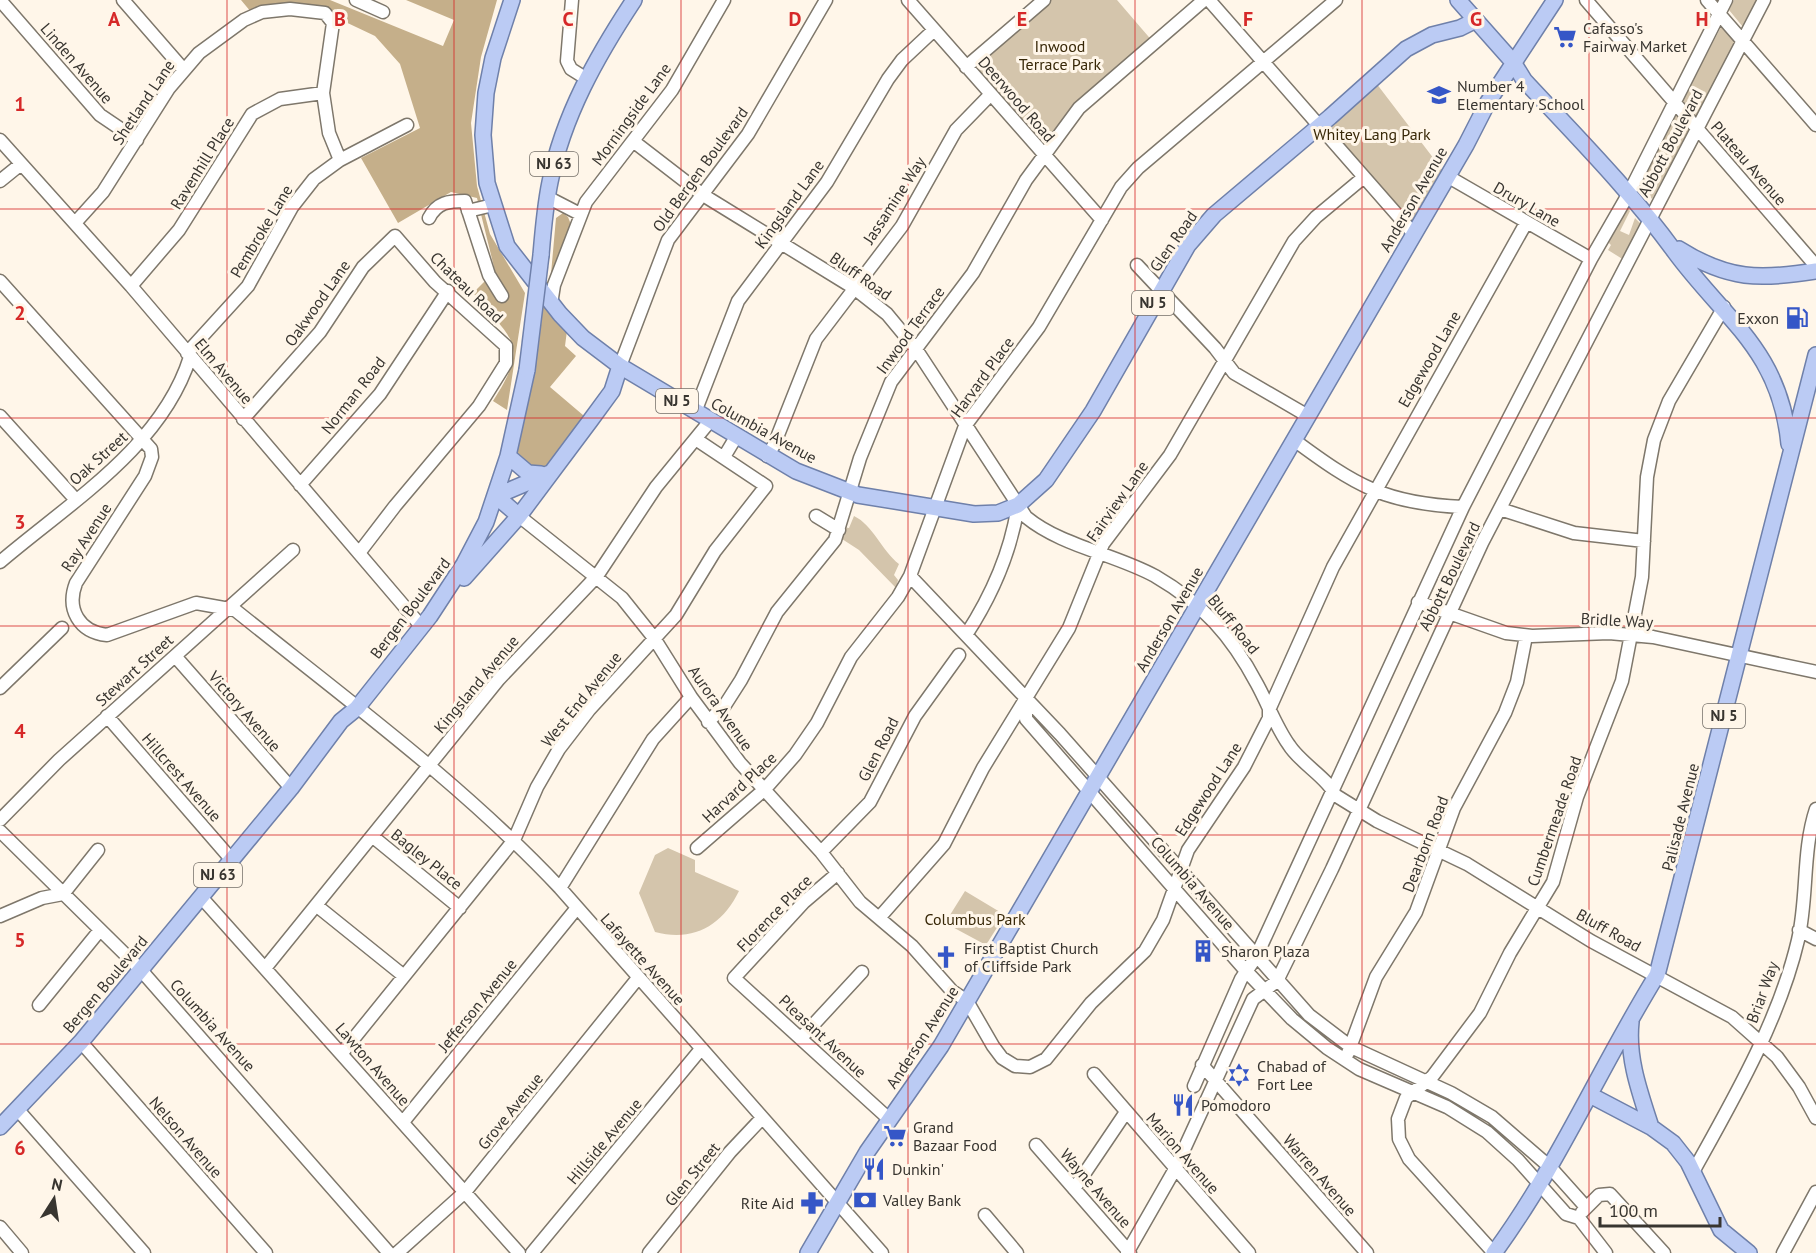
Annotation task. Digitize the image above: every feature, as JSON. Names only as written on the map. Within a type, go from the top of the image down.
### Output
[{"type":"main road","name":"NJ 5","points":[[493,205],[484,159],[484,112],[490,69],[512,0]]},
{"type":"main road","name":"Bergen Boulevard","points":[[0,1127],[81,1042],[291,788],[341,721],[357,708],[425,621],[476,543],[496,496],[508,456],[527,370],[547,197],[557,154],[587,79],[634,0]]},
{"type":"main road","points":[[1458,0],[1476,20]]},
{"type":"main road","name":"Anderson Avenue","points":[[808,1253],[837,1201],[889,1119],[940,1046],[967,1001],[1513,62],[1555,0]]},
{"type":"main road","name":"NJ 5","points":[[1476,20],[1529,84],[1629,193],[1651,215],[1695,250],[1724,299],[1724,307]]},
{"type":"main road","name":"Glen Road","points":[[1018,505],[1038,490],[1055,468],[1093,411],[1188,245],[1214,215],[1415,42],[1476,20]]},
{"type":"main road","name":"Columbia Avenue","points":[[493,205],[507,246],[551,303],[583,338],[620,366],[767,456],[817,480],[849,492]]},
{"type":"main road","name":"NJ 5","points":[[1651,215],[1669,243],[1756,347],[1775,384],[1786,422],[1790,456]]},
{"type":"main road","points":[[1669,243],[1705,265],[1736,275],[1816,271]]},
{"type":"main road","points":[[1695,250],[1720,262],[1769,274]]},
{"type":"main road","name":"Palisade Avenue","points":[[1494,1253],[1551,1168],[1632,1015],[1657,975],[1816,355]]},
{"type":"main road","points":[[425,621],[519,516],[546,474],[612,391],[620,366]]},
{"type":"main road","points":[[508,456],[528,472],[546,474]]},
{"type":"main road","points":[[519,516],[496,496],[546,474]]},
{"type":"main road","name":"NJ 5","points":[[849,492],[933,509],[985,514],[1018,505]]},
{"type":"main road","name":"NJ 5","points":[[1632,1015],[1630,1045],[1637,1086],[1651,1127]]},
{"type":"main road","points":[[1590,1095],[1651,1127],[1672,1143],[1693,1172],[1721,1230],[1749,1253]]},
{"type":"street","name":"Linden Avenue","points":[[0,0],[100,115],[137,140]]},
{"type":"street","points":[[123,0],[183,69]]},
{"type":"street","points":[[356,0],[383,12]]},
{"type":"street","points":[[572,0],[567,61],[571,69],[587,79]]},
{"type":"street","name":"Morningside Lane","points":[[551,303],[554,285],[586,202],[672,90],[724,0]]},
{"type":"street","name":"Old Bergen Boulevard","points":[[620,366],[660,257],[677,227],[703,195],[758,117],[826,0]]},
{"type":"street","points":[[966,67],[1044,0]]},
{"type":"street","name":"Inwood Terrace","points":[[708,722],[731,697],[777,612],[839,530],[849,492],[887,390],[973,273],[1026,180],[1046,157],[1062,129],[1079,108],[1204,0]]},
{"type":"street","points":[[1209,0],[1414,234]]},
{"type":"street","name":"Harvard Place","points":[[697,848],[765,789],[807,740],[851,657],[898,597],[910,576],[965,426],[1039,327],[1121,187],[1134,172],[1252,69],[1264,63],[1336,0]]},
{"type":"street","name":"Plateau Avenue","points":[[1587,0],[1816,266]]},
{"type":"street","points":[[1707,0],[1816,124]]},
{"type":"street","name":"Abbott Boulevard","points":[[1194,1086],[1246,971],[1256,957],[1463,507],[1591,259],[1629,193],[1726,0]]},
{"type":"street","name":"Abbott Boulevard","points":[[1129,1252],[1175,1168],[1253,999],[1277,981],[1448,614],[1500,509],[1764,0]]},
{"type":"street","name":"Deerwood Road","points":[[910,1],[1102,220]]},
{"type":"street","name":"Shetland Lane","points":[[75,223],[103,192],[183,69],[229,30],[262,12],[290,9],[324,13],[331,18],[334,29],[323,93]]},
{"type":"street","name":"Kingsland Lane","points":[[695,412],[738,301],[827,182],[888,79],[902,60],[934,30]]},
{"type":"street","points":[[323,93],[328,133],[340,160]]},
{"type":"street","name":"Ravenhill Place","points":[[131,286],[179,230],[252,114],[280,99],[323,93]]},
{"type":"street","name":"Jassamine Way","points":[[767,456],[774,446],[816,339],[902,226],[956,130],[991,94]]},
{"type":"street","name":"Pembroke Lane","points":[[188,355],[248,286],[302,192],[340,160],[408,125]]},
{"type":"street","name":"Elm Avenue","points":[[0,140],[131,286],[359,554],[425,621]]},
{"type":"street","name":"Bluff Road","points":[[633,141],[703,195],[854,288],[886,314],[916,349],[1026,517],[1036,526],[1152,575],[1198,605],[1237,651],[1289,746],[1302,762],[1332,788],[1335,795],[1358,810],[1467,864],[1591,941],[1714,1006],[1762,1041],[1790,1074],[1816,1118]]},
{"type":"street","points":[[0,181],[21,164]]},
{"type":"street","name":"Drury Lane","points":[[1447,176],[1591,259]]},
{"type":"street","name":"Fairview Lane","points":[[879,918],[944,844],[984,768],[1069,628],[1099,553],[1170,455],[1294,241],[1316,217],[1364,177]]},
{"type":"street","points":[[547,197],[580,214]]},
{"type":"street","points":[[429,218],[433,210],[447,201],[467,206],[493,205]]},
{"type":"street","points":[[467,206],[489,275],[502,296]]},
{"type":"street","name":"Edgewood Lane","points":[[967,1001],[993,1046],[1008,1063],[1030,1067],[1050,1055],[1087,1007],[1145,951],[1163,920],[1180,870],[1198,834],[1244,767],[1269,718],[1269,710],[1317,598],[1373,492],[1526,223]]},
{"type":"street","name":"Chateau Road","points":[[359,554],[395,506],[479,406],[506,363],[506,346],[448,291],[435,282],[395,236]]},
{"type":"street","name":"Oakwood Lane","points":[[243,419],[312,342],[368,261],[395,236]]},
{"type":"street","points":[[1137,265],[1215,348],[1234,373],[1308,416]]},
{"type":"street","points":[[0,281],[144,438]]},
{"type":"street","name":"Norman Road","points":[[300,485],[380,394],[448,291]]},
{"type":"street","name":"Cumbermeade Road","points":[[1494,1253],[1403,1150],[1399,1139],[1398,1119],[1406,1098],[1425,1082],[1480,1013],[1510,953],[1553,882],[1577,797],[1618,692],[1642,577],[1647,477],[1660,422],[1678,384],[1724,307]]},
{"type":"street","name":"Oak Street","points":[[1,559],[76,500],[144,438],[172,400],[188,355]]},
{"type":"street","points":[[0,416],[76,500]]},
{"type":"street","name":"Kingsland Avenue","points":[[266,967],[500,679],[597,576],[650,496],[710,421]]},
{"type":"street","points":[[697,440],[724,457],[736,437]]},
{"type":"street","name":"Ray Avenue","points":[[144,438],[151,449],[150,465],[76,583],[71,600],[75,616],[85,628],[107,635],[185,606],[207,603],[229,608],[235,610],[357,708]]},
{"type":"street","points":[[1294,440],[1333,469],[1373,492],[1406,502],[1463,507]]},
{"type":"street","name":"West End Avenue","points":[[342,1053],[514,840],[537,787],[559,749],[582,718],[684,604],[715,551],[766,486],[724,457]]},
{"type":"street","points":[[966,635],[999,576],[1014,530],[1018,505]]},
{"type":"street","points":[[1500,509],[1574,533],[1644,541]]},
{"type":"street","name":"Aurora Avenue","points":[[519,516],[622,598],[654,638],[708,722],[740,764],[821,852],[860,902],[912,946],[952,991],[967,1001]]},
{"type":"street","points":[[816,516],[839,530]]},
{"type":"street","name":"Stewart Street","points":[[0,820],[107,716],[293,550]]},
{"type":"street","name":"Columbia Avenue","points":[[910,576],[1026,700],[1026,719],[1180,870],[1309,1015],[1351,1047],[1492,1117],[1551,1168],[1585,1206]]},
{"type":"street","name":"Bridle Way","points":[[1418,602],[1489,629],[1526,636],[1631,635],[1816,672]]},
{"type":"street","points":[[0,688],[62,628]]},
{"type":"street","name":"Dearborn Road","points":[[1345,1060],[1376,977],[1416,912],[1462,792],[1512,697],[1526,636]]},
{"type":"street","name":"Glen Road","points":[[821,852],[870,802],[915,716],[959,655]]},
{"type":"street","name":"Victory Avenue","points":[[175,656],[291,788]]},
{"type":"street","points":[[560,888],[653,739],[691,697]]},
{"type":"street","name":"Lafayette Avenue","points":[[357,708],[429,765],[514,840],[560,888],[576,909],[882,1253]]},
{"type":"street","name":"Hillcrest Avenue","points":[[107,716],[231,859]]},
{"type":"street","name":"Columbia Avenue","points":[[1094,785],[1175,889],[1246,971],[1310,1035],[1345,1060],[1412,1093],[1448,1107],[1487,1132],[1568,1215],[1579,1218],[1606,1253]]},
{"type":"street","name":"Briar Way","points":[[1693,1172],[1762,1041],[1799,930],[1810,833],[1816,809]]},
{"type":"street","name":"Columbia Avenue","points":[[0,831],[140,969],[389,1253]]},
{"type":"street","name":"Bagley Place","points":[[372,836],[460,908]]},
{"type":"street","points":[[0,916],[42,898],[63,894],[98,850]]},
{"type":"street","name":"Florence Place","points":[[734,978],[804,903],[838,873]]},
{"type":"street","name":"Lawton Avenue","points":[[201,897],[266,967],[519,1253]]},
{"type":"street","points":[[317,906],[404,976]]},
{"type":"street","name":"Jefferson Avenue","points":[[403,1122],[576,909]]},
{"type":"street","points":[[39,1005],[100,930]]},
{"type":"street","points":[[1799,930],[1816,939]]},
{"type":"street","points":[[801,1038],[862,972]]},
{"type":"street","name":"Grove Avenue","points":[[397,1253],[465,1192],[638,978]]},
{"type":"street","name":"Pleasant Avenue","points":[[734,978],[889,1119]]},
{"type":"street","name":"Nelson Avenue","points":[[81,1042],[266,1253]]},
{"type":"street","name":"Hillside Avenue","points":[[532,1253],[701,1049]]},
{"type":"street","name":"Warren Avenue","points":[[1202,1065],[1367,1253]]},
{"type":"street","name":"Marion Avenue","points":[[1094,1074],[1248,1253]]},
{"type":"street","points":[[18,1110],[144,1253]]},
{"type":"street","points":[[1074,1189],[1126,1112]]},
{"type":"street","name":"Glen Street","points":[[649,1253],[730,1152],[762,1118]]},
{"type":"street","name":"Wayne Avenue","points":[[1036,1145],[1129,1252]]},
{"type":"street","points":[[1784,1253],[1816,1192]]},
{"type":"street","points":[[1579,1218],[1585,1206],[1599,1195],[1610,1194],[1664,1253]]},
{"type":"street","points":[[985,1215],[1017,1253]]},
{"type":"street","points":[[0,1227],[22,1253]]},
{"type":"green space","name":"Inwood Terrace Park","points":[[1044,0],[1117,0],[1154,43],[1079,108],[1046,157],[966,67]]},
{"type":"green space","points":[[1734,0],[1759,0],[1743,27],[1729,10]]},
{"type":"green space","points":[[1721,27],[1733,38],[1735,44],[1696,116],[1682,101]]},
{"type":"green space","name":"Whitey Lang Park","points":[[1373,79],[1447,176],[1414,234],[1320,126]]},
{"type":"green space","points":[[1676,112],[1690,130],[1652,199],[1648,194],[1654,186],[1654,180],[1647,178],[1642,186],[1639,183]]},
{"type":"green space","points":[[1626,207],[1630,211],[1620,231],[1629,235],[1635,218],[1642,225],[1624,260],[1608,250],[1611,245],[1608,242]]},
{"type":"green space","points":[[854,516],[867,525],[899,564],[894,575],[898,580],[896,588],[859,550],[842,539],[843,527],[849,528]]},
{"type":"green space","points":[[668,848],[695,860],[695,872],[739,891],[724,914],[715,922],[694,933],[669,935],[655,932],[639,893],[655,855]]},
{"type":"green space","name":"Columbus Park","points":[[965,891],[1005,915],[986,945],[945,923]]},
{"type":"shaded area","points":[[241,0],[330,0],[443,46],[454,20],[406,0],[497,0],[481,57],[471,123],[477,186],[490,234],[525,293],[507,410],[493,401],[511,366],[512,342],[473,293],[495,271],[477,198],[451,192],[398,223],[361,158],[420,128],[400,64],[375,36],[318,9],[251,12]]},
{"type":"shaded area","points":[[563,213],[568,217],[572,227],[550,285],[556,218]]},
{"type":"shaded area","points":[[538,287],[568,323],[565,346],[576,356],[550,387],[590,421],[541,474],[508,456]]},
{"type":"place","name":"Cafasso's Fairway Market","points":[[1565,37]]},
{"type":"place","name":"Number 4 Elementary School","points":[[1439,95]]},
{"type":"place","name":"Exxon","points":[[1797,318]]},
{"type":"place","name":"Sharon Plaza","points":[[1203,951]]},
{"type":"place","name":"First Baptist Church of Cliffside Park","points":[[946,957]]},
{"type":"place","name":"Chabad of Fort Lee","points":[[1239,1075]]},
{"type":"place","name":"Pomodoro","points":[[1183,1105]]},
{"type":"place","name":"Grand Bazaar Food","points":[[895,1136]]},
{"type":"place","name":"Dunkin'","points":[[874,1169]]},
{"type":"place","name":"Valley Bank","points":[[865,1200]]},
{"type":"place","name":"Rite Aid","points":[[812,1203]]}]
